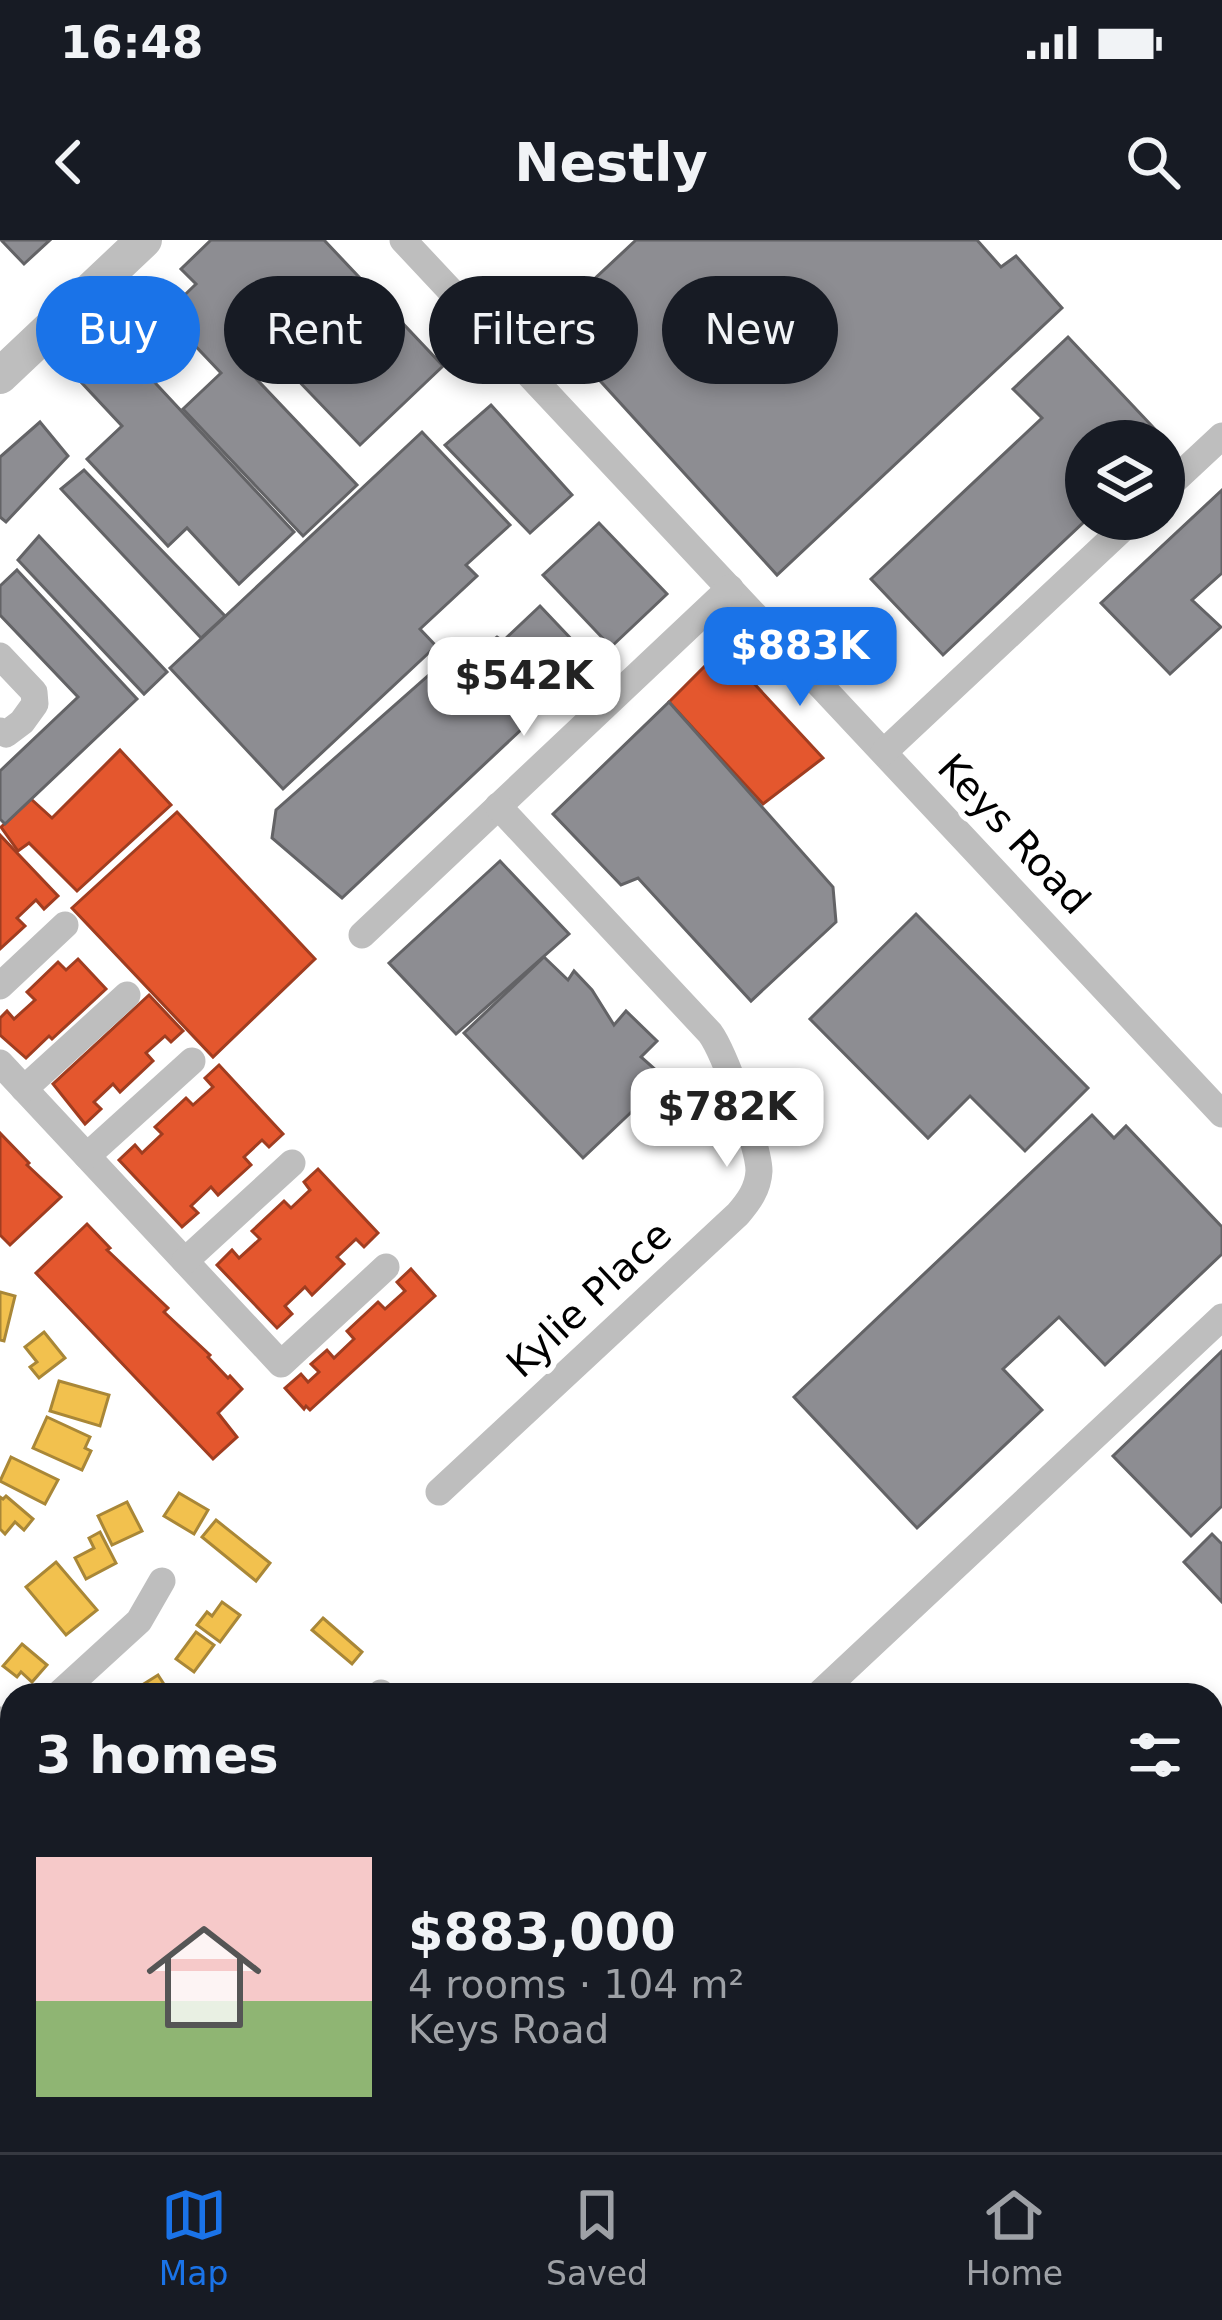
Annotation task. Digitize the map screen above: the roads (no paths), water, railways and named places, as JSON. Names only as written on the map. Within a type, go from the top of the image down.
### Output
[{"type":"main road","points":[[0,376],[144,240]]},
{"type":"street","name":"Keys Road","points":[[403,240],[1222,1114]]},
{"type":"street","points":[[1185,470],[1222,436]]},
{"type":"street","points":[[884,752],[1111,540]]},
{"type":"street","points":[[362,935],[730,588]]},
{"type":"street","points":[[0,656],[34,692],[35,704],[22,722],[6,734],[0,731]]},
{"type":"street","name":"Kylie Place","points":[[440,1492],[738,1214],[751,1199],[759,1170],[722,1055],[710,1033],[498,806]]},
{"type":"street","points":[[0,986],[65,925]]},
{"type":"street","points":[[24,1089],[127,995]]},
{"type":"street","points":[[87,1156],[192,1061]]},
{"type":"street","points":[[0,1063],[281,1364],[386,1268]]},
{"type":"street","points":[[185,1261],[292,1163]]},
{"type":"street","points":[[831,1683],[1222,1317]]},
{"type":"street","points":[[71,1683],[140,1621],[163,1582]]}]
